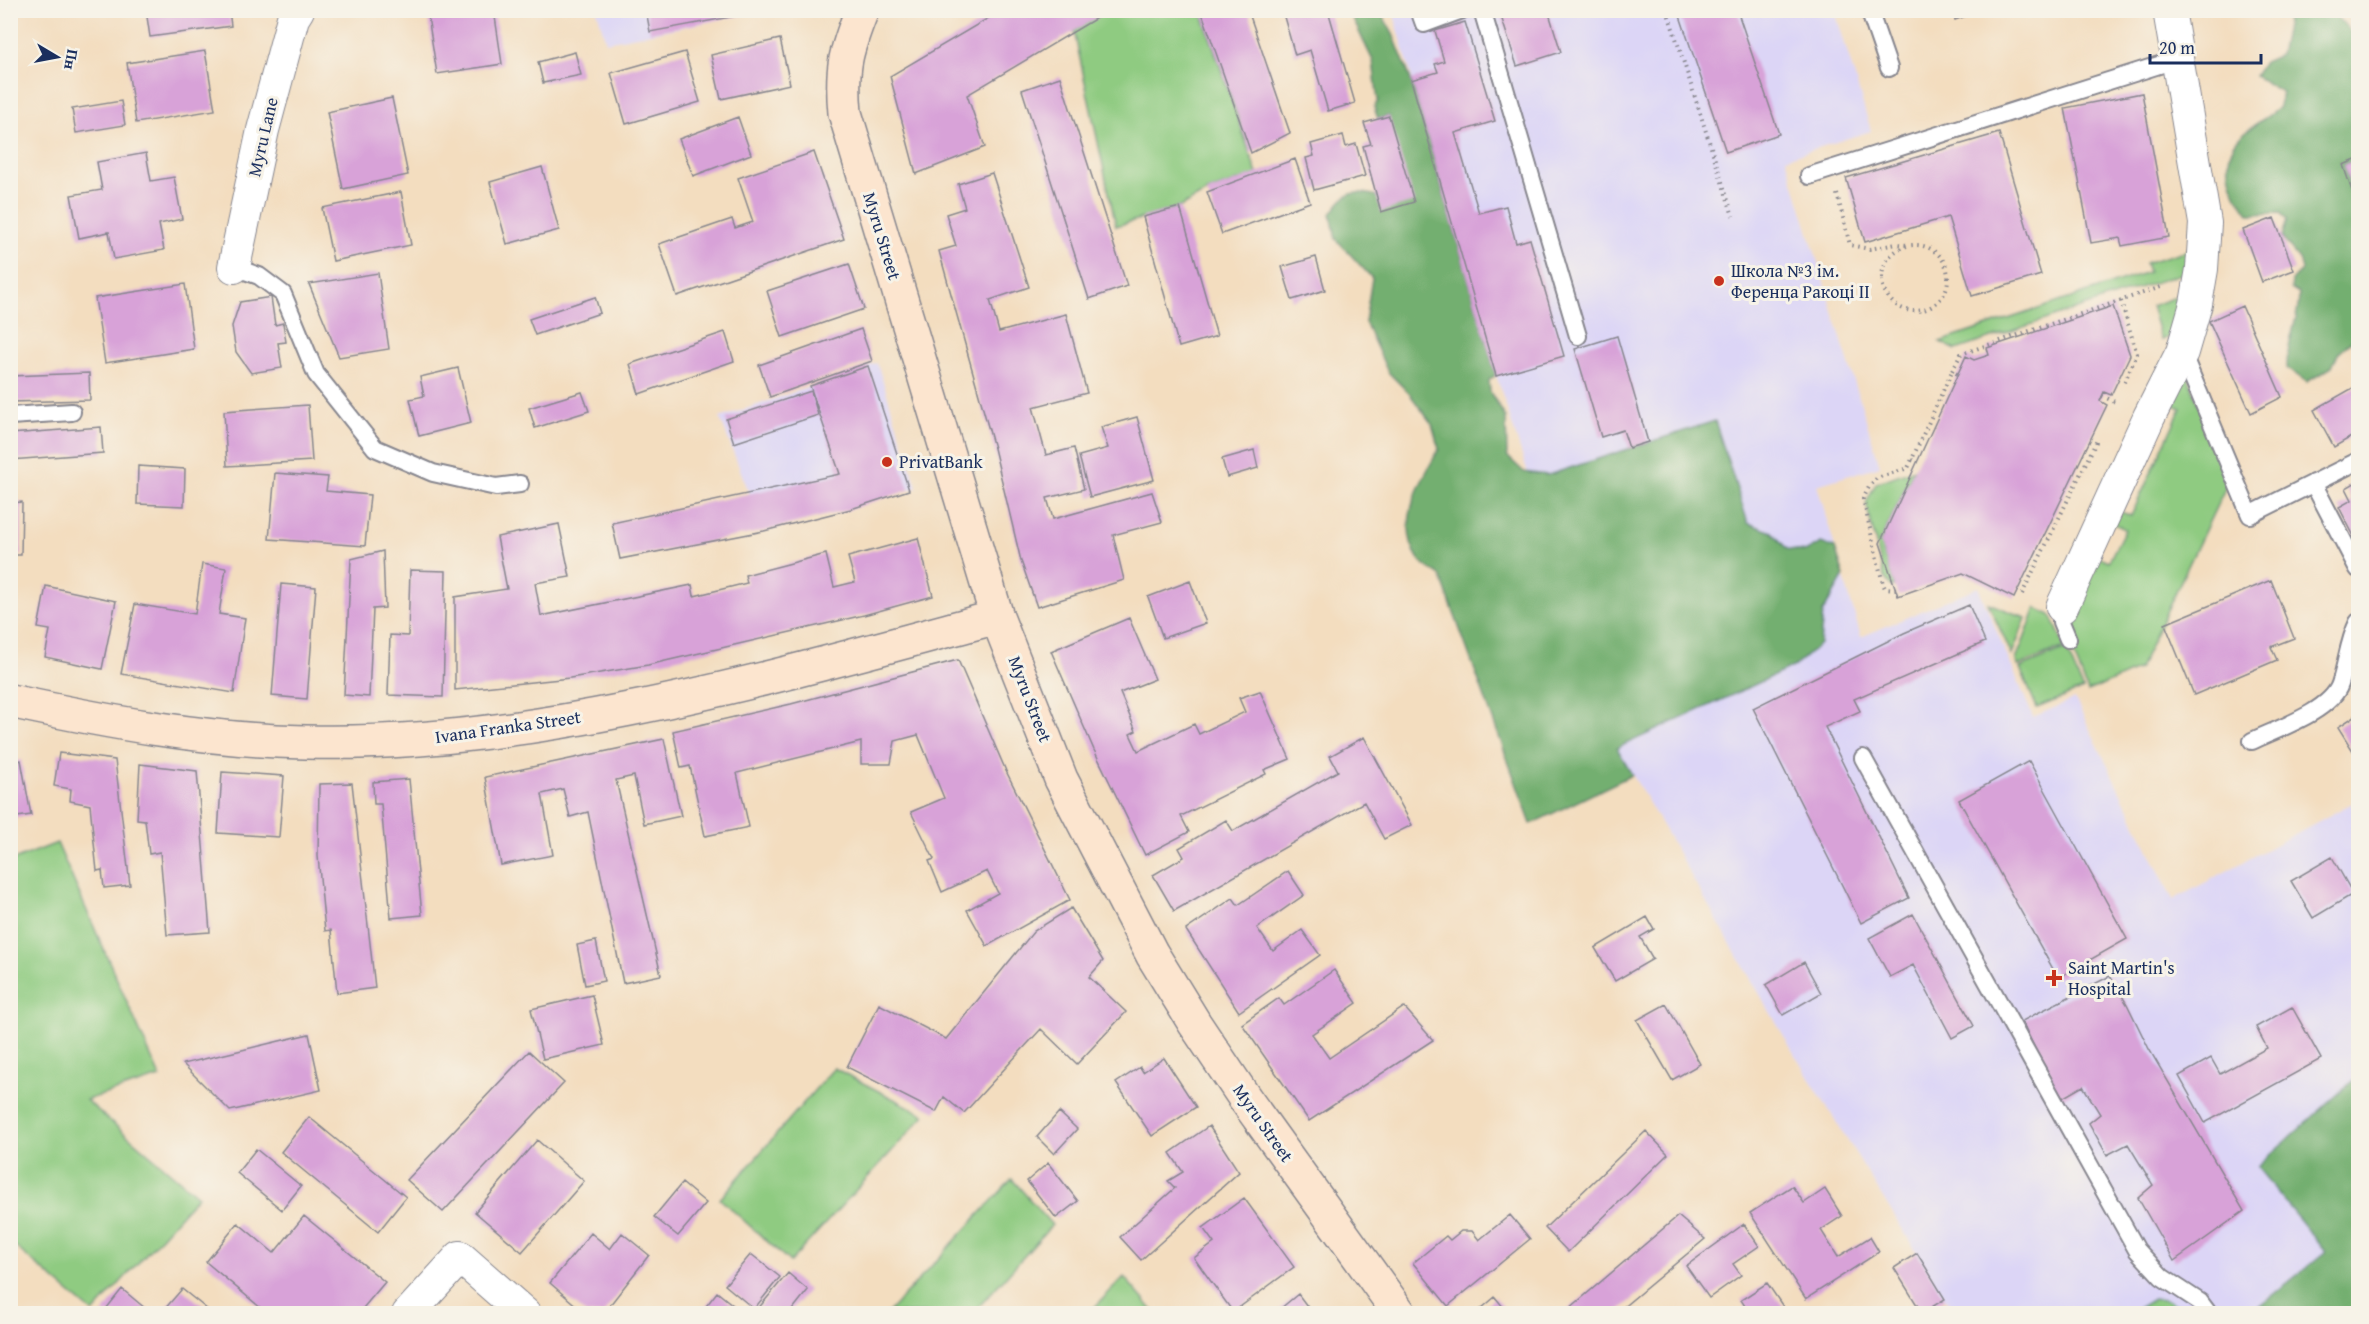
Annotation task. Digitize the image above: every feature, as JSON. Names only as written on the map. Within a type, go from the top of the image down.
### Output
[{"type":"main road","name":"Myru Street","points":[[862,10],[848,45],[842,76],[845,113],[997,617],[1061,779],[1152,954],[1246,1100],[1400,1314]]},
{"type":"main road","name":"Ivana Franka Street","points":[[10,701],[153,728],[245,740],[306,742],[446,736],[609,713],[779,674],[997,617]]},
{"type":"street","name":"Myru Lane","points":[[234,267],[263,130],[293,18],[298,10]]},
{"type":"street","points":[[2062,607],[2149,417],[2182,352],[2202,273],[2205,223],[2169,10]]},
{"type":"street","points":[[408,1314],[460,1257],[525,1314]]},
{"type":"lane","points":[[1419,10],[1424,24],[1462,10]]},
{"type":"lane","points":[[1482,10],[1578,336]]},
{"type":"lane","points":[[1869,10],[1889,68]]},
{"type":"lane","points":[[1809,176],[2178,59]]},
{"type":"lane","points":[[234,267],[259,276],[283,294],[316,374],[375,448],[433,473],[496,487],[520,484]]},
{"type":"lane","points":[[2182,352],[2250,515],[2358,461]]},
{"type":"lane","points":[[10,416],[72,412]]},
{"type":"lane","points":[[2313,483],[2358,569]]},
{"type":"lane","points":[[2062,607],[2061,622],[2068,639]]},
{"type":"lane","points":[[2252,741],[2320,708],[2339,687],[2350,638],[2358,622]]},
{"type":"lane","points":[[1863,758],[2138,1250],[2162,1277],[2200,1302],[2209,1314]]},
{"type":"path","points":[[949,10],[967,14],[972,10]]},
{"type":"path","points":[[1667,10],[1733,216]]},
{"type":"path","points":[[1897,244],[1931,248],[1946,265],[1949,276],[1943,298],[1925,311],[1904,310],[1894,304],[1883,287],[1884,266],[1890,256],[1908,246]]},
{"type":"path","points":[[1896,589],[1885,588],[1883,584],[1863,499],[1873,482],[1908,468],[1961,354],[2202,273]]},
{"type":"path","points":[[2110,413],[2137,354],[2121,301]]},
{"type":"path","points":[[1952,371],[1957,374]]},
{"type":"path","points":[[2102,396],[2115,402]]},
{"type":"path","points":[[2022,594],[2025,583],[2100,434]]},
{"type":"path","points":[[1912,460],[1917,462]]},
{"type":"shaded area","points":[[597,11],[763,11],[606,42]]},
{"type":"shaded area","points":[[1393,11],[1835,11],[1871,131],[1786,158],[1880,466],[1817,485],[1861,637],[1978,587],[2033,717],[2075,699],[2173,900],[2358,800],[2358,1313],[1954,1313],[1795,1055],[1617,748],[1496,375]]},
{"type":"shaded area","points":[[877,363],[917,487],[851,509],[764,531],[720,418]]},
{"type":"green space","points":[[1105,11],[1201,11],[1257,174],[1207,192],[1180,207],[1116,226],[1074,31]]},
{"type":"green space","points":[[1356,11],[1380,11],[1393,34],[1411,80],[1496,375],[1489,380],[1490,392],[1506,418],[1507,456],[1524,472],[1548,475],[1715,421],[1748,523],[1772,532],[1787,549],[1805,552],[1821,543],[1835,548],[1844,576],[1823,612],[1820,644],[1795,666],[1617,748],[1632,775],[1531,824],[1440,575],[1420,561],[1412,544],[1409,530],[1413,502],[1439,449],[1432,424],[1409,393],[1388,372],[1365,322],[1372,278],[1336,239],[1331,214],[1341,201],[1355,193],[1377,196],[1389,116],[1378,119],[1374,107],[1378,101],[1373,61],[1352,17]]},
{"type":"green space","points":[[2292,11],[2332,11],[2356,39],[2358,159],[2343,165],[2358,208],[2358,335],[2338,353],[2332,367],[2307,382],[2287,368],[2288,350],[2299,294],[2291,289],[2292,281],[2302,270],[2299,259],[2282,238],[2287,219],[2280,213],[2250,214],[2232,185],[2229,164],[2230,154],[2242,135],[2279,107],[2282,92],[2255,76],[2264,62],[2280,55],[2288,16]]},
{"type":"green space","points":[[2201,246],[2198,268],[1956,350],[1940,342],[2148,272],[2145,263]]},
{"type":"green space","points":[[2192,291],[2175,335],[2161,340],[2151,306]]},
{"type":"green space","points":[[2182,362],[2229,480],[2139,669],[2088,692],[2068,639],[2064,609],[2091,553],[2109,561],[2125,529],[2106,520],[2112,508],[2131,516],[2181,408],[2164,400]]},
{"type":"green space","points":[[1914,469],[1880,543],[1895,586],[1891,586],[1884,577],[1866,503],[1876,483]]},
{"type":"green space","points":[[1988,603],[2026,618],[2012,655]]},
{"type":"green space","points":[[2036,608],[2051,615],[2065,647],[2018,666],[2016,660]]},
{"type":"green space","points":[[2066,649],[2083,689],[2037,708],[2020,668]]},
{"type":"green space","points":[[57,843],[160,1077],[86,1100],[198,1196],[93,1313],[11,1243],[11,861]]},
{"type":"green space","points":[[834,1068],[925,1115],[790,1262],[720,1199]]},
{"type":"green space","points":[[2358,1076],[2358,1313],[2250,1313],[2326,1252],[2257,1167]]},
{"type":"green space","points":[[1012,1179],[1052,1225],[973,1313],[888,1313]]},
{"type":"green space","points":[[1124,1277],[1155,1313],[1089,1313]]},
{"type":"green space","points":[[2153,1299],[2170,1302],[2183,1313],[2130,1313]]},
{"type":"building","points":[[146,10],[229,10],[231,26],[150,37]]},
{"type":"building","points":[[427,10],[494,10],[502,64],[437,74]]},
{"type":"building","points":[[646,10],[746,10],[747,14],[650,32]]},
{"type":"building","points":[[1002,10],[1110,10],[967,95],[985,147],[916,174],[890,76]]},
{"type":"building","points":[[1201,10],[1248,10],[1290,133],[1251,153]]},
{"type":"building","points":[[1282,10],[1328,10],[1355,103],[1328,111],[1310,50],[1295,55]]},
{"type":"building","points":[[1499,10],[1548,10],[1561,52],[1517,66]]},
{"type":"building","points":[[1678,10],[1737,10],[1779,134],[1726,152]]},
{"type":"building","points":[[1952,10],[1980,10],[1980,11],[1955,20]]},
{"type":"building","points":[[1465,22],[1495,121],[1455,133],[1479,213],[1506,206],[1516,243],[1530,239],[1564,356],[1496,376],[1411,80],[1438,72],[1435,64],[1444,61],[1435,31]]},
{"type":"building","points":[[780,39],[790,84],[721,99],[711,55]]},
{"type":"building","points":[[205,51],[215,110],[136,123],[127,63]]},
{"type":"building","points":[[575,52],[581,75],[543,83],[538,62]]},
{"type":"building","points":[[685,52],[700,102],[626,124],[611,73]]},
{"type":"building","points":[[1060,77],[1127,286],[1089,299],[1022,90]]},
{"type":"building","points":[[2142,93],[2169,237],[2122,246],[2120,238],[2091,243],[2065,108]]},
{"type":"building","points":[[392,98],[408,175],[343,189],[327,112]]},
{"type":"building","points":[[121,101],[125,125],[76,133],[72,109]]},
{"type":"building","points":[[1389,116],[1414,202],[1381,212],[1363,146],[1371,144],[1364,123]]},
{"type":"building","points":[[738,117],[751,154],[693,176],[679,139]]},
{"type":"building","points":[[1999,133],[2041,275],[1972,296],[1948,217],[1865,242],[1846,178]]},
{"type":"building","points":[[1343,135],[1346,147],[1356,144],[1365,176],[1314,190],[1306,158],[1314,156],[1311,144]]},
{"type":"building","points":[[814,152],[844,239],[677,296],[659,244],[732,219],[735,228],[753,222],[738,178]]},
{"type":"building","points":[[146,153],[151,181],[174,177],[182,219],[159,224],[164,250],[114,259],[109,232],[79,238],[71,195],[102,190],[97,162]]},
{"type":"building","points":[[1295,159],[1310,202],[1222,234],[1207,192]]},
{"type":"building","points":[[2358,159],[2358,208],[2343,165]]},
{"type":"building","points":[[542,167],[559,230],[507,244],[490,182]]},
{"type":"building","points":[[992,173],[1029,287],[990,300],[999,332],[1066,314],[1087,393],[1033,407],[1046,455],[1074,448],[1084,489],[1047,498],[1053,519],[1152,492],[1162,522],[1113,535],[1124,580],[1037,607],[1021,561],[994,448],[939,251],[956,246],[946,214],[965,208],[958,184]]},
{"type":"building","points":[[401,192],[411,245],[333,261],[322,208]]},
{"type":"building","points":[[1180,207],[1217,336],[1179,347],[1143,217]]},
{"type":"building","points":[[2274,218],[2294,270],[2262,282],[2243,230]]},
{"type":"building","points":[[1316,257],[1325,290],[1292,300],[1282,267]]},
{"type":"building","points":[[849,264],[864,309],[782,337],[767,291]]},
{"type":"building","points":[[378,273],[389,349],[339,357],[309,284]]},
{"type":"building","points":[[185,284],[194,349],[105,363],[95,298]]},
{"type":"building","points":[[271,297],[275,325],[283,323],[286,342],[278,343],[282,368],[251,373],[236,352],[232,326],[240,302]]},
{"type":"building","points":[[595,297],[600,313],[535,335],[529,319]]},
{"type":"building","points":[[2113,306],[2130,355],[2111,395],[2104,392],[2100,401],[2107,405],[2014,598],[1963,573],[1898,596],[1880,543],[1966,356],[1974,360],[1989,355],[1987,348]]},
{"type":"building","points":[[2242,306],[2282,397],[2251,413],[2209,321]]},
{"type":"building","points":[[861,329],[872,361],[770,397],[759,365]]},
{"type":"building","points":[[725,332],[734,361],[639,394],[630,364]]},
{"type":"building","points":[[1617,336],[1648,442],[1629,448],[1623,430],[1601,437],[1575,349]]},
{"type":"building","points":[[868,366],[909,490],[851,509],[764,531],[620,559],[612,523],[840,474],[810,386]]},
{"type":"building","points":[[458,368],[471,423],[419,436],[410,399],[424,396],[420,377]]},
{"type":"building","points":[[89,373],[90,400],[10,402],[10,376]]},
{"type":"building","points":[[2358,385],[2358,433],[2334,447],[2314,410]]},
{"type":"building","points":[[811,391],[818,415],[734,443],[726,419]]},
{"type":"building","points":[[582,392],[589,411],[535,428],[529,408]]},
{"type":"building","points":[[308,405],[312,461],[227,466],[224,411]]},
{"type":"building","points":[[1137,417],[1154,480],[1090,497],[1079,456],[1108,448],[1101,427]]},
{"type":"building","points":[[101,427],[103,453],[10,460],[10,434]]},
{"type":"building","points":[[1254,450],[1258,468],[1227,477],[1222,459]]},
{"type":"building","points":[[138,466],[185,469],[184,506],[137,504]]},
{"type":"building","points":[[275,473],[328,477],[326,491],[370,495],[365,546],[269,539]]},
{"type":"building","points":[[2358,481],[2358,544],[2339,507],[2352,500],[2346,488]]},
{"type":"building","points":[[22,502],[21,555],[10,555],[10,503]]},
{"type":"building","points":[[559,524],[570,577],[535,583],[541,616],[692,585],[694,596],[747,583],[745,575],[826,554],[834,587],[855,582],[848,557],[918,538],[933,596],[864,615],[648,665],[570,678],[455,690],[455,597],[507,589],[497,537]]},
{"type":"building","points":[[383,551],[385,608],[373,609],[369,697],[344,695],[351,559]]},
{"type":"building","points":[[202,564],[226,568],[219,614],[245,618],[234,693],[121,674],[135,604],[195,614]]},
{"type":"building","points":[[410,570],[446,571],[443,697],[388,695],[390,635],[408,636]]},
{"type":"building","points":[[2271,580],[2294,638],[2271,647],[2277,660],[2194,695],[2165,624]]},
{"type":"building","points":[[1190,581],[1206,623],[1163,638],[1148,597]]},
{"type":"building","points":[[281,584],[316,587],[307,699],[272,696]]},
{"type":"building","points":[[46,586],[116,601],[102,669],[45,657],[50,630],[38,628]]},
{"type":"building","points":[[1969,605],[1985,642],[1854,699],[1860,711],[1825,727],[1909,898],[1861,923],[1753,708],[1904,633]]},
{"type":"building","points":[[1129,618],[1155,679],[1120,693],[1136,731],[1130,734],[1138,751],[1194,724],[1199,734],[1245,712],[1239,698],[1260,691],[1290,759],[1264,770],[1266,774],[1181,816],[1189,832],[1145,855],[1094,750],[1051,651]]},
{"type":"building","points":[[958,660],[1006,771],[1070,900],[987,946],[967,910],[998,893],[987,871],[942,892],[929,861],[934,859],[911,812],[944,798],[918,735],[895,741],[891,764],[861,764],[861,742],[737,773],[749,827],[705,836],[690,766],[681,768],[673,731],[791,704]]},
{"type":"building","points":[[2358,714],[2358,759],[2338,727]]},
{"type":"building","points":[[1364,737],[1412,825],[1384,839],[1364,802],[1174,911],[1153,875],[1184,857],[1179,848],[1226,820],[1233,831],[1338,771],[1330,756]]},
{"type":"building","points":[[664,739],[681,816],[644,824],[634,776],[616,780],[661,975],[623,983],[588,812],[570,817],[563,789],[542,794],[553,855],[501,865],[485,777]]},
{"type":"building","points":[[59,753],[115,760],[130,885],[104,888],[102,870],[97,871],[90,805],[70,801],[71,789],[54,786]]},
{"type":"building","points":[[21,760],[31,815],[10,818],[10,762]]},
{"type":"building","points":[[2029,761],[2127,939],[2058,978],[1959,800]]},
{"type":"building","points":[[140,764],[197,771],[210,932],[167,935],[160,852],[149,854],[145,820],[137,819]]},
{"type":"building","points":[[222,772],[284,776],[279,837],[218,833]]},
{"type":"building","points":[[409,779],[422,915],[391,918],[381,804],[374,804],[373,782]]},
{"type":"building","points":[[352,783],[375,988],[337,993],[331,930],[325,931],[318,856],[319,784]]},
{"type":"building","points":[[2332,857],[2353,894],[2313,918],[2291,881]]},
{"type":"building","points":[[1288,871],[1304,895],[1257,928],[1273,951],[1302,930],[1320,955],[1239,1012],[1186,930],[1233,898],[1238,905]]},
{"type":"building","points":[[1071,908],[1103,961],[1089,977],[1126,1012],[1077,1064],[1041,1029],[964,1113],[944,1097],[936,1112],[847,1067],[879,1004],[946,1039],[1034,931]]},
{"type":"building","points":[[1913,914],[1974,1026],[1952,1038],[1913,965],[1890,977],[1869,938]]},
{"type":"building","points":[[1647,917],[1654,929],[1640,937],[1653,959],[1615,981],[1595,948]]},
{"type":"building","points":[[596,941],[604,981],[585,985],[577,945]]},
{"type":"building","points":[[1804,962],[1821,993],[1783,1015],[1766,985]]},
{"type":"building","points":[[1334,970],[1357,1003],[1312,1034],[1329,1058],[1404,1007],[1433,1040],[1309,1121],[1242,1024],[1279,998],[1284,1005]]},
{"type":"building","points":[[2110,976],[2127,1004],[2149,1049],[2244,1211],[2174,1261],[2138,1198],[2153,1185],[2128,1144],[2107,1155],[2089,1123],[2100,1114],[2083,1086],[2059,1100],[2022,1021]]},
{"type":"building","points":[[592,995],[604,1045],[543,1059],[531,1009]]},
{"type":"building","points":[[1666,1004],[1700,1064],[1672,1080],[1637,1020]]},
{"type":"building","points":[[2292,1007],[2321,1059],[2205,1123],[2179,1076],[2211,1058],[2220,1074],[2267,1048],[2256,1027]]},
{"type":"building","points":[[309,1034],[321,1090],[230,1111],[183,1064]]},
{"type":"building","points":[[529,1051],[564,1083],[443,1212],[407,1180]]},
{"type":"building","points":[[1164,1058],[1196,1107],[1152,1136],[1116,1083],[1140,1067],[1143,1072]]},
{"type":"building","points":[[1059,1112],[1077,1129],[1054,1154],[1037,1137]]},
{"type":"building","points":[[309,1117],[406,1197],[378,1232],[281,1152]]},
{"type":"building","points":[[1209,1126],[1239,1172],[1141,1260],[1120,1237],[1175,1188],[1168,1181],[1183,1172],[1170,1153]]},
{"type":"building","points":[[1646,1131],[1668,1154],[1568,1252],[1545,1228]]},
{"type":"building","points":[[537,1140],[584,1181],[522,1252],[475,1212]]},
{"type":"building","points":[[256,1149],[301,1186],[282,1210],[237,1173]]},
{"type":"building","points":[[1048,1163],[1078,1201],[1056,1218],[1027,1181]]},
{"type":"building","points":[[682,1183],[706,1203],[678,1236],[654,1217]]},
{"type":"building","points":[[1792,1186],[1804,1203],[1825,1189],[1842,1216],[1821,1230],[1838,1257],[1870,1237],[1879,1252],[1806,1299],[1750,1213]]},
{"type":"building","points":[[1244,1198],[1294,1267],[1233,1312],[1194,1258],[1214,1243],[1203,1228]]},
{"type":"building","points":[[1510,1215],[1530,1239],[1448,1306],[1413,1263],[1446,1236],[1450,1240],[1461,1231],[1472,1231],[1479,1240]]},
{"type":"building","points":[[304,1216],[385,1282],[358,1314],[268,1314],[206,1262],[238,1223],[274,1253]]},
{"type":"building","points":[[1678,1216],[1705,1239],[1615,1314],[1563,1314]]},
{"type":"building","points":[[1744,1224],[1759,1246],[1733,1264],[1741,1275],[1709,1298],[1686,1266]]},
{"type":"building","points":[[591,1233],[610,1249],[622,1233],[649,1255],[603,1314],[586,1314],[550,1283]]},
{"type":"building","points":[[1917,1253],[1945,1299],[1922,1313],[1894,1268]]},
{"type":"building","points":[[751,1254],[780,1277],[754,1309],[725,1285]]},
{"type":"building","points":[[788,1273],[808,1290],[789,1314],[762,1314],[757,1310]]},
{"type":"building","points":[[1767,1283],[1788,1314],[1750,1314],[1741,1300]]},
{"type":"building","points":[[122,1289],[152,1314],[102,1314]]},
{"type":"building","points":[[182,1289],[213,1314],[166,1314],[163,1311]]},
{"type":"building","points":[[717,1292],[744,1314],[700,1314]]},
{"type":"building","points":[[1298,1294],[1313,1314],[1274,1314]]},
{"type":"building","points":[[1495,1297],[1509,1314],[1475,1314]]},
{"type":"place","name":"Школа №3 ім. Ференца Ракоці II","points":[[1719,281]]},
{"type":"place","name":"PrivatBank","points":[[887,462]]},
{"type":"place","name":"Saint Martin's Hospital","points":[[2054,978]]}]
